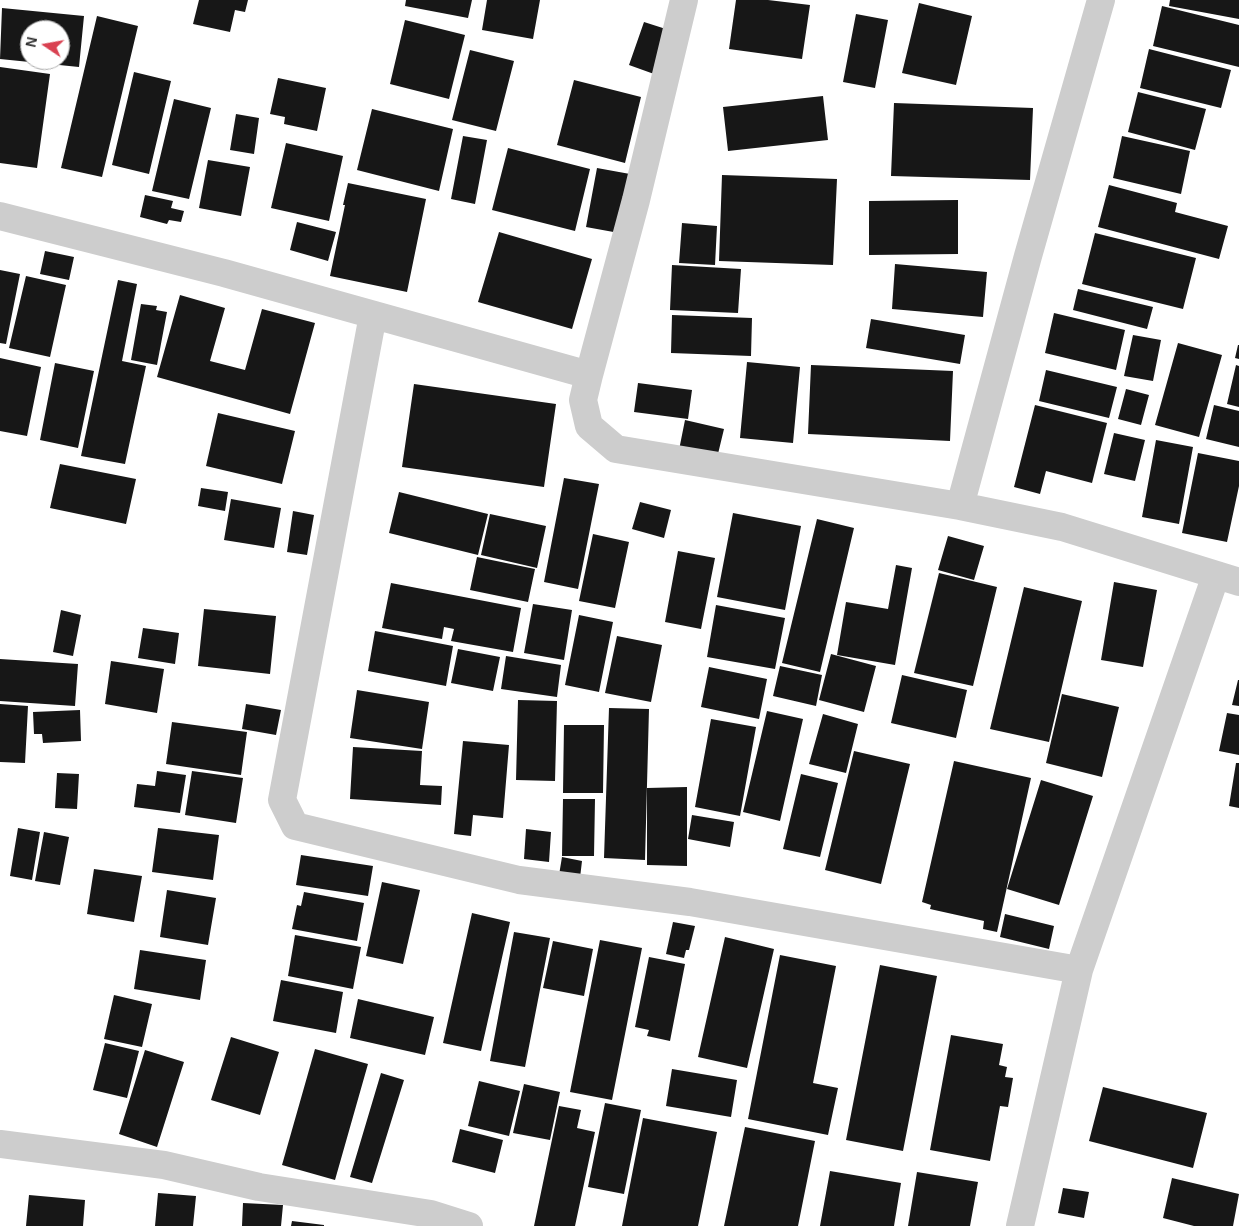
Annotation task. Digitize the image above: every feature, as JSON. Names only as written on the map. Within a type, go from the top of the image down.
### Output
[{"type":"street","points":[[684,0],[636,200],[583,400],[589,426],[616,449],[960,506],[1062,527],[1227,579],[1079,970],[1020,1226]]},
{"type":"street","points":[[960,506],[1025,266],[1101,0]]},
{"type":"street","points":[[0,216],[214,270],[589,375]]},
{"type":"street","points":[[373,315],[282,800],[295,826],[519,880],[690,902],[1079,970]]},
{"type":"street","points":[[0,1144],[164,1165],[259,1187],[432,1214],[469,1226]]},
{"type":"building","points":[[199,0],[248,0],[245,12],[235,10],[230,32],[193,24]]},
{"type":"building","points":[[406,0],[472,0],[468,18],[405,6]]},
{"type":"building","points":[[487,0],[540,0],[533,39],[482,30]]},
{"type":"building","points":[[736,0],[768,0],[810,5],[802,59],[729,49]]},
{"type":"building","points":[[1170,0],[1239,0],[1239,19],[1169,6]]},
{"type":"building","points":[[919,3],[972,16],[956,85],[902,73]]},
{"type":"building","points":[[1162,6],[1239,25],[1239,67],[1153,46]]},
{"type":"building","points":[[2,8],[84,16],[79,67],[70,66],[70,20],[20,20],[20,61],[0,59]]},
{"type":"building","points":[[856,14],[888,20],[875,88],[843,82]]},
{"type":"building","points":[[97,16],[138,26],[102,177],[61,168]]},
{"type":"building","points":[[405,20],[465,35],[449,99],[390,84]]},
{"type":"building","points":[[644,22],[669,30],[654,74],[629,65]]},
{"type":"building","points":[[1149,49],[1231,70],[1221,108],[1140,88]]},
{"type":"building","points":[[470,50],[514,61],[496,131],[452,120]]},
{"type":"building","points":[[0,67],[50,74],[37,168],[0,163]]},
{"type":"building","points":[[134,72],[171,81],[149,174],[112,165]]},
{"type":"building","points":[[278,78],[326,88],[317,131],[284,124],[285,117],[270,114]]},
{"type":"building","points":[[574,80],[641,97],[625,163],[557,145]]},
{"type":"building","points":[[1138,92],[1206,109],[1195,150],[1128,132]]},
{"type":"building","points":[[823,96],[828,140],[728,151],[723,107]]},
{"type":"building","points":[[174,99],[211,108],[189,199],[152,191]]},
{"type":"building","points":[[894,103],[1033,108],[1030,180],[891,176]]},
{"type":"building","points":[[372,109],[453,129],[439,191],[357,170]]},
{"type":"building","points":[[236,114],[259,118],[254,154],[230,150]]},
{"type":"building","points":[[463,136],[487,140],[475,204],[451,199]]},
{"type":"building","points":[[1122,136],[1190,151],[1181,194],[1113,178]]},
{"type":"building","points":[[286,143],[343,156],[329,221],[271,208]]},
{"type":"building","points":[[508,148],[590,169],[575,231],[492,210]]},
{"type":"building","points":[[208,160],[250,167],[241,216],[199,208]]},
{"type":"building","points":[[597,168],[630,174],[619,233],[586,227]]},
{"type":"building","points":[[722,175],[837,179],[833,265],[719,261]]},
{"type":"building","points":[[348,183],[426,199],[407,292],[330,276]]},
{"type":"building","points":[[1109,185],[1177,203],[1175,212],[1228,226],[1219,259],[1098,227]]},
{"type":"building","points":[[145,195],[173,201],[171,208],[184,211],[181,222],[169,220],[167,224],[140,217]]},
{"type":"building","points":[[958,200],[958,254],[869,255],[869,201]]},
{"type":"building","points":[[297,222],[336,232],[328,261],[290,250]]},
{"type":"building","points":[[682,223],[717,226],[715,265],[679,263]]},
{"type":"building","points":[[499,232],[592,259],[572,329],[478,302]]},
{"type":"building","points":[[1095,233],[1196,258],[1183,309],[1082,284]]},
{"type":"building","points":[[45,251],[74,257],[69,280],[40,274]]},
{"type":"building","points":[[895,264],[987,272],[983,317],[892,309]]},
{"type":"building","points":[[672,265],[741,269],[738,313],[670,310]]},
{"type":"building","points":[[0,270],[20,274],[6,344],[0,343]]},
{"type":"building","points":[[26,276],[66,285],[50,357],[9,348]]},
{"type":"building","points":[[118,280],[137,284],[122,361],[146,366],[125,464],[81,456]]},
{"type":"building","points":[[1078,289],[1153,307],[1147,329],[1073,310]]},
{"type":"building","points":[[180,295],[225,308],[210,361],[245,370],[262,309],[315,323],[290,414],[157,377]]},
{"type":"building","points":[[141,304],[157,306],[156,310],[167,312],[157,365],[131,360]]},
{"type":"building","points":[[1054,313],[1125,330],[1116,370],[1045,353]]},
{"type":"building","points":[[672,315],[752,318],[751,356],[671,353]]},
{"type":"building","points":[[871,319],[965,335],[960,364],[866,348]]},
{"type":"building","points":[[1133,335],[1161,340],[1153,381],[1124,376]]},
{"type":"building","points":[[1178,343],[1222,355],[1199,437],[1155,425]]},
{"type":"building","points":[[1239,345],[1239,359],[1235,358]]},
{"type":"building","points":[[0,358],[41,367],[27,436],[0,431]]},
{"type":"building","points":[[747,362],[800,367],[793,443],[740,438]]},
{"type":"building","points":[[55,363],[94,371],[78,448],[40,440]]},
{"type":"building","points":[[811,365],[953,371],[950,441],[808,434]]},
{"type":"building","points":[[1236,365],[1239,366],[1239,407],[1227,404]]},
{"type":"building","points":[[1046,370],[1117,387],[1109,418],[1039,401]]},
{"type":"building","points":[[638,383],[692,390],[688,419],[634,412]]},
{"type":"building","points":[[414,384],[556,404],[544,487],[402,467]]},
{"type":"building","points":[[1126,389],[1149,395],[1141,425],[1118,419]]},
{"type":"building","points":[[1035,405],[1107,423],[1092,483],[1046,471],[1040,494],[1014,487]]},
{"type":"building","points":[[1214,405],[1239,411],[1239,447],[1206,439]]},
{"type":"building","points":[[218,413],[295,431],[282,484],[206,466]]},
{"type":"building","points":[[685,420],[724,429],[717,458],[679,450]]},
{"type":"building","points":[[1114,433],[1145,440],[1135,481],[1104,474]]},
{"type":"building","points":[[1156,440],[1193,447],[1179,524],[1142,517]]},
{"type":"building","points":[[1198,453],[1239,461],[1239,486],[1227,542],[1182,533]]},
{"type":"building","points":[[60,464],[136,479],[126,524],[50,508]]},
{"type":"building","points":[[564,478],[599,484],[578,589],[544,582]]},
{"type":"building","points":[[201,488],[228,492],[225,511],[198,506]]},
{"type":"building","points":[[399,492],[488,514],[478,555],[389,533]]},
{"type":"building","points":[[231,499],[281,508],[274,548],[224,540]]},
{"type":"building","points":[[640,502],[671,510],[664,538],[632,529]]},
{"type":"building","points":[[293,511],[314,515],[307,555],[287,552]]},
{"type":"building","points":[[733,513],[801,526],[785,610],[717,597]]},
{"type":"building","points":[[490,514],[546,526],[537,568],[481,555]]},
{"type":"building","points":[[817,519],[854,528],[820,672],[782,663]]},
{"type":"building","points":[[593,534],[629,542],[615,608],[579,601]]},
{"type":"building","points":[[948,536],[984,546],[974,580],[938,570]]},
{"type":"building","points":[[678,551],[715,558],[701,629],[665,622]]},
{"type":"building","points":[[477,557],[535,569],[528,602],[470,590]]},
{"type":"building","points":[[896,565],[912,568],[895,665],[837,655],[846,602],[888,609]]},
{"type":"building","points":[[939,573],[997,587],[973,686],[914,673]]},
{"type":"building","points":[[1114,582],[1157,590],[1143,667],[1101,660]]},
{"type":"building","points":[[391,583],[521,608],[513,652],[451,641],[454,629],[444,627],[442,639],[382,628]]},
{"type":"building","points":[[1024,587],[1082,601],[1049,742],[990,729]]},
{"type":"building","points":[[533,604],[572,610],[564,660],[524,653]]},
{"type":"building","points":[[716,605],[785,618],[775,669],[707,657]]},
{"type":"building","points":[[204,609],[276,616],[270,674],[198,666]]},
{"type":"building","points":[[61,610],[81,615],[73,656],[53,652]]},
{"type":"building","points":[[579,615],[613,622],[599,692],[565,685]]},
{"type":"building","points":[[143,628],[179,633],[175,664],[138,658]]},
{"type":"building","points":[[375,631],[453,646],[446,686],[368,671]]},
{"type":"building","points":[[617,636],[662,645],[651,702],[605,693]]},
{"type":"building","points":[[458,649],[500,657],[493,691],[451,683]]},
{"type":"building","points":[[831,654],[876,666],[864,712],[819,700]]},
{"type":"building","points":[[506,656],[561,665],[557,697],[501,689]]},
{"type":"building","points":[[0,659],[78,664],[75,706],[0,701]]},
{"type":"building","points":[[111,661],[164,669],[157,713],[105,704]]},
{"type":"building","points":[[780,666],[822,675],[816,706],[773,696]]},
{"type":"building","points":[[709,667],[767,679],[759,719],[701,707]]},
{"type":"building","points":[[902,675],[967,690],[956,738],[891,723]]},
{"type":"building","points":[[1239,680],[1239,706],[1232,705]]},
{"type":"building","points":[[357,690],[429,702],[422,749],[350,738]]},
{"type":"building","points":[[1062,694],[1119,707],[1102,777],[1046,763]]},
{"type":"building","points":[[518,700],[557,701],[555,781],[516,780]]},
{"type":"building","points":[[0,704],[28,706],[25,763],[0,762]]},
{"type":"building","points":[[246,704],[281,710],[276,735],[242,729]]},
{"type":"building","points":[[609,708],[649,709],[645,860],[604,858]]},
{"type":"building","points":[[80,710],[81,741],[43,743],[42,734],[34,734],[33,712]]},
{"type":"building","points":[[767,711],[803,719],[780,821],[743,812]]},
{"type":"building","points":[[1227,713],[1239,715],[1239,755],[1219,751]]},
{"type":"building","points":[[823,714],[858,724],[846,773],[809,764]]},
{"type":"building","points":[[711,719],[756,727],[740,816],[695,807]]},
{"type":"building","points":[[172,722],[247,732],[241,775],[166,764]]},
{"type":"building","points":[[564,725],[604,725],[603,793],[563,793]]},
{"type":"building","points":[[463,741],[509,745],[503,818],[473,815],[471,836],[454,834]]},
{"type":"building","points":[[353,747],[422,751],[420,785],[442,786],[441,805],[350,799]]},
{"type":"building","points":[[854,751],[910,764],[881,884],[825,870]]},
{"type":"building","points":[[954,761],[1031,778],[997,932],[983,929],[984,921],[930,909],[931,905],[922,902]]},
{"type":"building","points":[[1236,763],[1239,763],[1239,808],[1229,806]]},
{"type":"building","points":[[157,771],[186,775],[180,813],[134,807],[137,784],[155,786]]},
{"type":"building","points":[[192,771],[243,778],[236,823],[185,815]]},
{"type":"building","points":[[57,773],[79,774],[77,809],[55,808]]},
{"type":"building","points":[[801,774],[838,783],[820,857],[783,849]]},
{"type":"building","points":[[1041,780],[1093,796],[1059,905],[1007,889]]},
{"type":"building","points":[[687,787],[687,866],[647,865],[647,788]]},
{"type":"building","points":[[563,799],[595,799],[594,856],[562,856]]},
{"type":"building","points":[[692,815],[734,822],[730,847],[688,839]]},
{"type":"building","points":[[18,828],[40,832],[32,880],[10,876]]},
{"type":"building","points":[[158,828],[219,835],[213,880],[152,872]]},
{"type":"building","points":[[526,829],[551,832],[549,862],[524,859]]},
{"type":"building","points":[[44,832],[69,837],[60,885],[35,881]]},
{"type":"building","points":[[301,855],[373,866],[368,896],[296,885]]},
{"type":"building","points":[[562,857],[582,861],[580,878],[559,875]]},
{"type":"building","points":[[94,869],[142,876],[134,922],[87,914]]},
{"type":"building","points":[[382,882],[420,890],[403,964],[366,956]]},
{"type":"building","points":[[167,890],[216,898],[208,945],[160,937]]},
{"type":"building","points":[[304,892],[364,903],[357,941],[292,929],[297,905],[301,906]]},
{"type":"building","points":[[472,913],[510,922],[481,1051],[443,1043]]},
{"type":"building","points":[[1005,914],[1054,926],[1049,949],[1000,937]]},
{"type":"building","points":[[673,922],[695,926],[689,950],[686,950],[684,958],[666,954]]},
{"type":"building","points":[[514,932],[550,938],[525,1067],[490,1061]]},
{"type":"building","points":[[295,935],[361,947],[353,989],[288,976]]},
{"type":"building","points":[[725,937],[774,949],[747,1068],[698,1057]]},
{"type":"building","points":[[600,940],[642,948],[612,1100],[570,1092]]},
{"type":"building","points":[[553,941],[593,949],[584,996],[543,988]]},
{"type":"building","points":[[140,950],[206,960],[200,1000],[134,989]]},
{"type":"building","points":[[780,955],[836,966],[813,1083],[838,1088],[828,1135],[748,1119]]},
{"type":"building","points":[[649,957],[685,964],[670,1041],[647,1036],[649,1030],[635,1027]]},
{"type":"building","points":[[880,965],[937,976],[903,1151],[846,1140]]},
{"type":"building","points":[[281,980],[343,992],[336,1033],[273,1021]]},
{"type":"building","points":[[114,995],[152,1004],[142,1047],[104,1039]]},
{"type":"building","points":[[358,999],[434,1017],[425,1055],[350,1038]]},
{"type":"building","points":[[951,1035],[1003,1044],[999,1065],[1007,1067],[1005,1077],[1013,1078],[1008,1107],[1000,1106],[990,1161],[930,1150]]},
{"type":"building","points":[[231,1037],[279,1052],[260,1115],[211,1100]]},
{"type":"building","points":[[105,1043],[139,1051],[127,1098],[93,1090]]},
{"type":"building","points":[[315,1049],[368,1064],[335,1180],[282,1165]]},
{"type":"building","points":[[145,1050],[184,1062],[157,1147],[119,1134]]},
{"type":"building","points":[[672,1069],[737,1080],[731,1117],[666,1106]]},
{"type":"building","points":[[381,1073],[404,1080],[372,1183],[350,1177]]},
{"type":"building","points":[[479,1081],[520,1091],[509,1136],[468,1126]]},
{"type":"building","points":[[524,1084],[560,1092],[550,1140],[513,1133]]},
{"type":"building","points":[[1103,1087],[1207,1113],[1193,1168],[1089,1141]]},
{"type":"building","points":[[605,1103],[641,1110],[624,1194],[588,1187]]},
{"type":"building","points":[[559,1106],[581,1110],[577,1128],[595,1132],[575,1226],[534,1226]]},
{"type":"building","points":[[643,1118],[717,1132],[698,1226],[622,1226]]},
{"type":"building","points":[[745,1127],[815,1141],[798,1226],[724,1226]]},
{"type":"building","points":[[460,1129],[503,1140],[495,1173],[452,1162]]},
{"type":"building","points":[[830,1171],[901,1183],[894,1226],[820,1226]]},
{"type":"building","points":[[917,1172],[978,1182],[970,1226],[908,1226]]},
{"type":"building","points":[[1172,1178],[1239,1194],[1233,1226],[1194,1226],[1163,1218]]},
{"type":"building","points":[[1063,1188],[1089,1192],[1084,1218],[1058,1213]]},
{"type":"building","points":[[158,1193],[196,1196],[193,1226],[155,1226]]},
{"type":"building","points":[[29,1195],[85,1200],[83,1226],[26,1226]]},
{"type":"building","points":[[243,1203],[283,1205],[281,1226],[242,1226]]},
{"type":"building","points":[[292,1221],[324,1225],[324,1226],[291,1226]]}]
